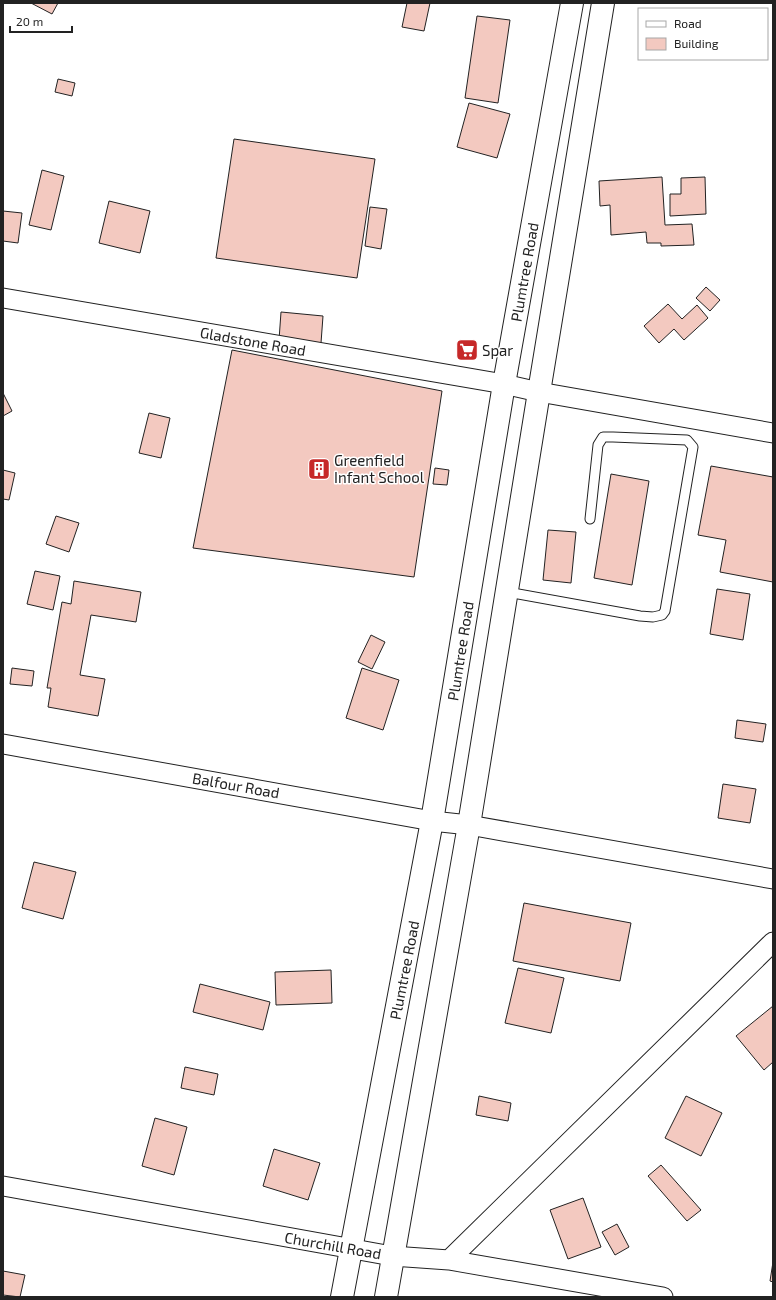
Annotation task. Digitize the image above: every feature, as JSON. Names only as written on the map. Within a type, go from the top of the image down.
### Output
[{"type":"highway","name":"Plumtree Road","points":[[342,1297],[432,821],[504,384],[572,3]]},
{"type":"highway","points":[[386,1297],[469,824],[604,3]]},
{"type":"street","name":"Gladstone Road","points":[[3,298],[504,384],[539,392],[773,433]]},
{"type":"street","name":"Balfour Road","points":[[3,744],[432,821],[469,824],[773,879]]},
{"type":"street","points":[[449,1260],[773,942]]},
{"type":"street","name":"Churchill Road","points":[[3,1186],[350,1249],[392,1256],[449,1260],[663,1297]]},
{"type":"lane","points":[[507,592],[640,616],[662,616],[665,611],[693,448],[687,440],[603,437],[598,445],[590,519]]},
{"type":"building","points":[[31,3],[58,3],[52,14]]},
{"type":"building","points":[[407,3],[430,3],[424,31],[402,27]]},
{"type":"building","points":[[477,16],[510,20],[498,103],[465,98]]},
{"type":"building","points":[[58,79],[75,83],[72,96],[55,92]]},
{"type":"building","points":[[469,103],[510,114],[497,158],[457,147]]},
{"type":"building","points":[[234,139],[375,159],[357,278],[216,258]]},
{"type":"building","points":[[42,170],[64,176],[51,230],[29,225]]},
{"type":"building","points":[[662,177],[665,225],[692,224],[694,245],[661,246],[661,243],[647,243],[646,232],[611,235],[610,205],[600,206],[599,181]]},
{"type":"building","points":[[705,177],[706,214],[670,216],[670,194],[681,194],[681,178]]},
{"type":"building","points":[[109,201],[150,211],[140,253],[99,243]]},
{"type":"building","points":[[370,207],[387,209],[381,249],[365,246]]},
{"type":"building","points":[[3,211],[22,213],[18,243],[3,241]]},
{"type":"building","points":[[706,287],[720,300],[710,311],[696,298]]},
{"type":"building","points":[[668,304],[682,319],[697,305],[708,318],[684,340],[674,329],[659,343],[644,326]]},
{"type":"building","points":[[281,312],[323,316],[321,343],[279,340]]},
{"type":"building","name":"Greenfield Infant School","points":[[232,350],[442,391],[414,577],[193,548]]},
{"type":"building","points":[[3,393],[12,411],[3,416]]},
{"type":"building","points":[[149,413],[170,418],[161,458],[139,453]]},
{"type":"building","points":[[711,466],[773,477],[773,582],[720,572],[726,540],[698,535]]},
{"type":"building","points":[[435,468],[449,470],[447,485],[433,484]]},
{"type":"building","points":[[3,470],[15,473],[9,500],[3,499]]},
{"type":"building","points":[[611,474],[649,481],[632,585],[594,578]]},
{"type":"building","points":[[56,516],[79,523],[69,552],[46,544]]},
{"type":"building","points":[[548,530],[576,532],[571,583],[543,580]]},
{"type":"building","points":[[35,571],[60,576],[53,610],[27,604]]},
{"type":"building","points":[[74,581],[141,592],[136,622],[91,615],[80,675],[105,679],[98,716],[48,707],[51,688],[47,688],[62,602],[71,604]]},
{"type":"building","points":[[717,589],[750,594],[743,640],[710,634]]},
{"type":"building","points":[[371,635],[385,642],[372,669],[358,662]]},
{"type":"building","points":[[12,668],[34,671],[32,686],[10,684]]},
{"type":"building","points":[[362,668],[399,680],[383,730],[346,718]]},
{"type":"building","points":[[737,720],[766,724],[763,742],[735,738]]},
{"type":"building","points":[[723,784],[756,789],[750,823],[718,818]]},
{"type":"building","points":[[34,862],[76,872],[63,919],[22,908]]},
{"type":"building","points":[[524,903],[631,923],[620,981],[513,961]]},
{"type":"building","points":[[518,968],[564,978],[551,1033],[505,1023]]},
{"type":"building","points":[[331,970],[332,1003],[276,1005],[275,972]]},
{"type":"building","points":[[200,984],[270,1002],[263,1030],[193,1012]]},
{"type":"building","points":[[773,1006],[773,1062],[764,1070],[736,1036]]},
{"type":"building","points":[[185,1067],[218,1074],[214,1095],[181,1088]]},
{"type":"building","points":[[479,1096],[511,1103],[508,1121],[476,1115]]},
{"type":"building","points":[[686,1096],[722,1113],[701,1156],[665,1138]]},
{"type":"building","points":[[155,1118],[187,1127],[174,1175],[142,1166]]},
{"type":"building","points":[[274,1149],[320,1163],[308,1200],[263,1186]]},
{"type":"building","points":[[661,1165],[701,1210],[687,1221],[648,1176]]},
{"type":"building","points":[[583,1198],[601,1247],[568,1259],[550,1210]]},
{"type":"building","points":[[617,1224],[629,1247],[615,1255],[602,1232]]},
{"type":"building","points":[[773,1262],[773,1282],[770,1281]]},
{"type":"building","points":[[3,1271],[25,1275],[20,1297],[3,1295]]},
{"type":"place","name":"Spar","points":[[467,350]]},
{"type":"place","name":"Greenfield Infant School","points":[[319,469]]}]
